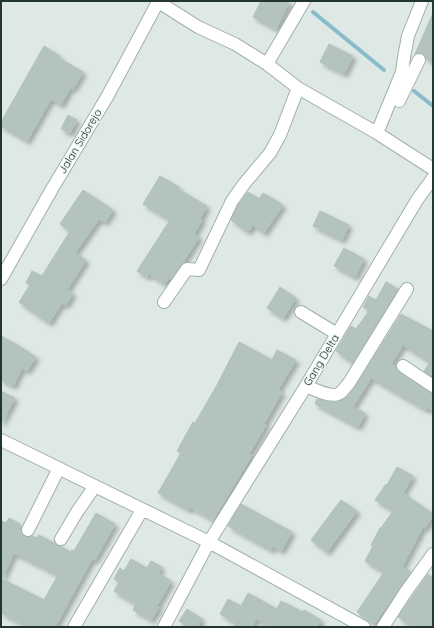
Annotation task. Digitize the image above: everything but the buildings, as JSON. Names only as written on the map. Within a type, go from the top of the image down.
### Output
[{"type":"street","points":[[157,1],[198,27],[235,44],[267,64],[298,88],[379,135],[433,170]]},
{"type":"street","name":"Jalan Sidorejo","points":[[1,279],[52,188],[107,97],[157,1]]},
{"type":"street","points":[[267,64],[304,1]]},
{"type":"street","points":[[379,135],[402,72],[408,36],[422,1]]},
{"type":"street","points":[[379,135],[419,60]]},
{"type":"street","points":[[164,302],[187,269],[199,270],[232,201],[270,153],[280,135],[298,88]]},
{"type":"street","name":"Gang Delta","points":[[164,627],[209,542],[306,386],[417,200],[433,178]]},
{"type":"street","points":[[306,386],[328,394],[335,395],[340,393],[349,383],[407,289]]},
{"type":"street","points":[[301,312],[337,334]]},
{"type":"street","points":[[403,366],[433,386]]},
{"type":"street","points":[[1,440],[209,542],[364,627]]},
{"type":"street","points":[[28,530],[59,468]]},
{"type":"street","points":[[61,539],[95,486]]},
{"type":"street","points":[[74,627],[142,510]]},
{"type":"street","points":[[383,627],[433,554]]},
{"type":"waterway","points":[[313,12],[384,70]]},
{"type":"waterway","points":[[414,91],[433,106]]}]
